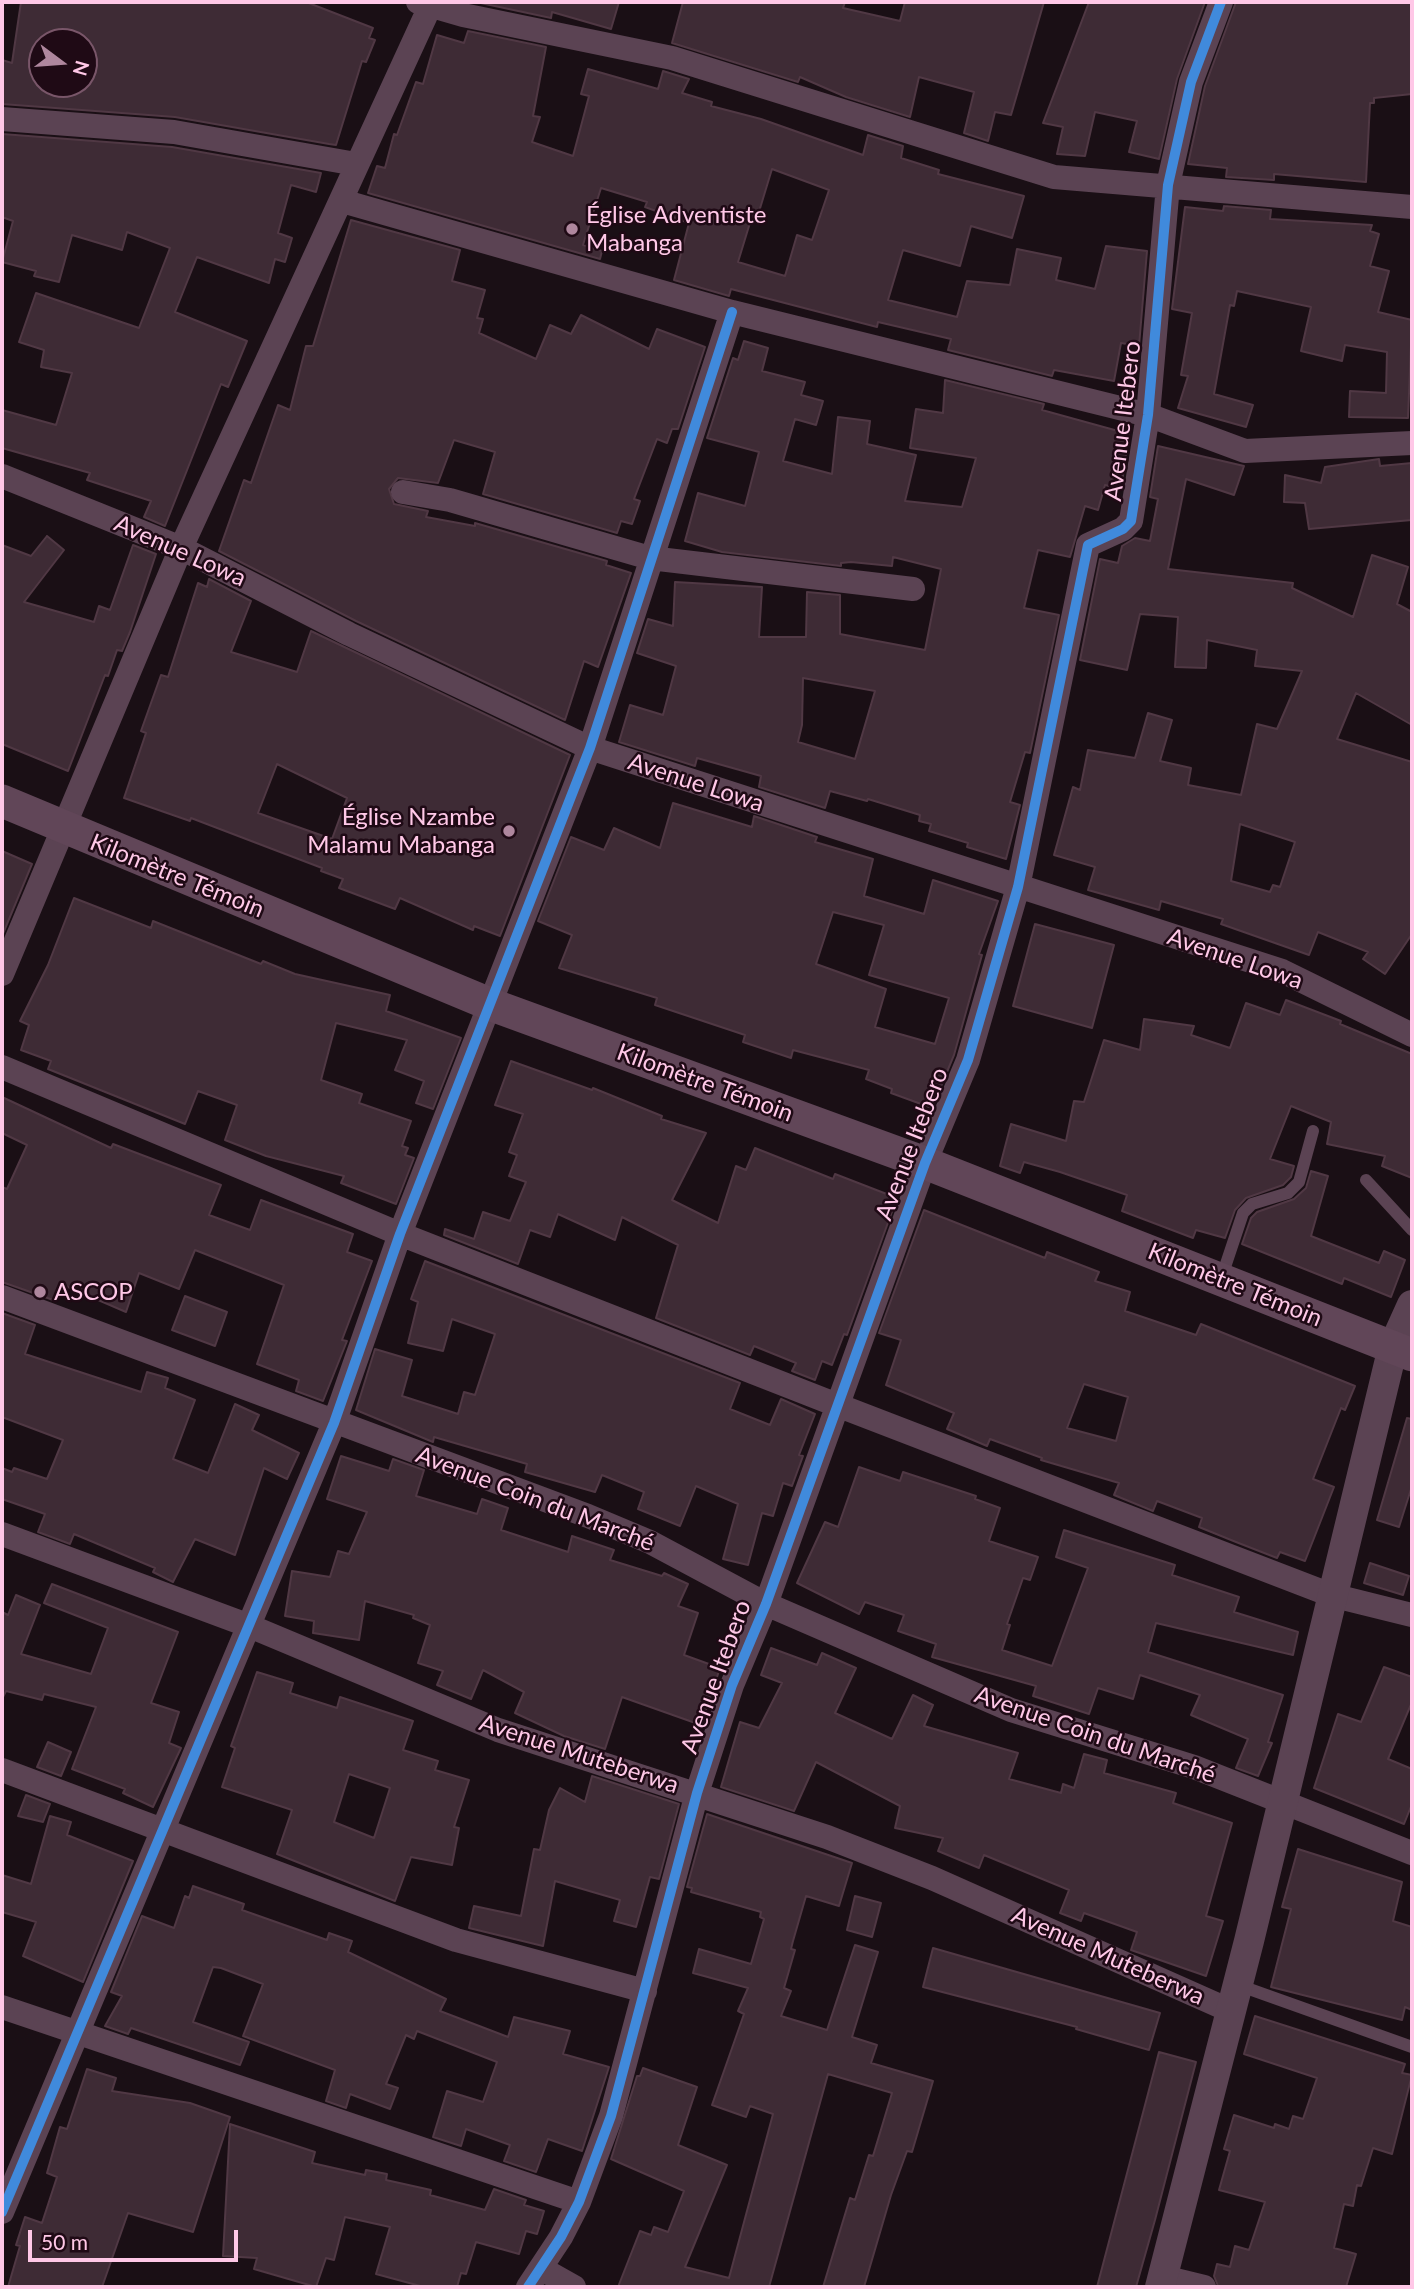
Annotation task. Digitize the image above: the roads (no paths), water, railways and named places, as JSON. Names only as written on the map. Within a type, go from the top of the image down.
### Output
[{"type":"main road","name":"Kilomètre Témoin","points":[[2,801],[492,1005],[925,1163],[1403,1351]]},
{"type":"street","name":"Avenue Itebero","points":[[535,2278],[579,2202],[621,2086],[697,1793],[732,1685],[766,1604],[925,1163],[968,1060],[1018,887],[1087,550],[1090,542],[1123,529],[1131,521],[1148,415],[1168,185],[1192,77],[1221,2]]},
{"type":"street","points":[[2,974],[181,548],[342,201],[427,3],[463,15],[672,58],[1046,175],[1412,207]]},
{"type":"street","points":[[2,119],[174,132],[356,164]]},
{"type":"street","points":[[342,201],[732,312],[1148,415],[1245,451],[1412,443]]},
{"type":"street","points":[[2,2212],[334,1423],[400,1234],[492,1005],[590,748],[732,312]]},
{"type":"street","name":"Avenue Lowa","points":[[2,476],[181,548],[349,634],[590,748],[1282,971],[1412,1035]]},
{"type":"street","points":[[403,492],[450,500],[650,558],[913,589]]},
{"type":"street","points":[[2,1067],[400,1234],[836,1405],[1331,1595],[1412,1615]]},
{"type":"street","name":"Avenue Coin du Marché","points":[[2,1297],[588,1516],[650,1542],[766,1604],[1011,1710],[1194,1767],[1412,1853]]},
{"type":"street","points":[[1204,2287],[1161,2282],[1234,1998],[1331,1595],[1403,1351],[1412,1305]]},
{"type":"street","name":"Avenue Muteberwa","points":[[2,1535],[247,1625],[499,1730],[827,1837],[1234,1998]]},
{"type":"street","points":[[2,1770],[456,1940],[645,1991]]},
{"type":"street","points":[[2,2007],[579,2202]]},
{"type":"street","points":[[535,2278],[574,2287]]},
{"type":"lane","points":[[1221,1279],[1243,1213],[1252,1204],[1288,1193],[1298,1182],[1313,1130]]},
{"type":"lane","points":[[1366,1181],[1412,1230]]},
{"type":"lane","points":[[1234,1998],[1412,2047]]},
{"type":"place","name":"Église Adventiste Mabanga","points":[[572,229]]},
{"type":"place","name":"Église Nzambe Malamu Mabanga","points":[[509,831]]},
{"type":"place","name":"ASCOP","points":[[40,1292]]}]
